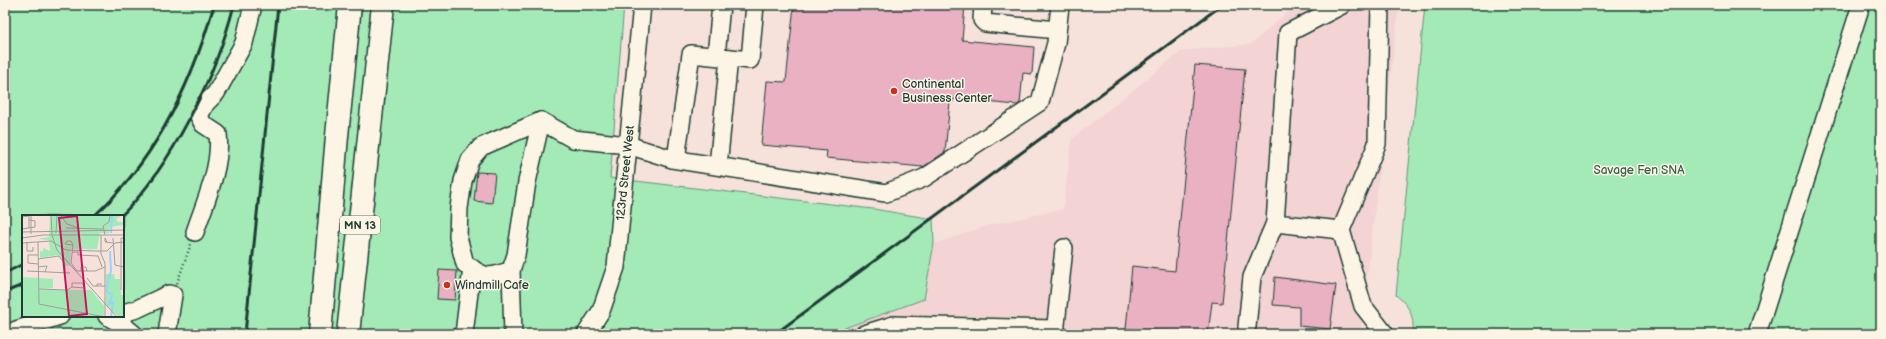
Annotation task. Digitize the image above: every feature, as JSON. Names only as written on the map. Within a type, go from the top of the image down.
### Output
[{"type":"highway","name":"MN 13","points":[[320,334],[350,5]]},
{"type":"highway","name":"MN 13","points":[[348,334],[383,5]]},
{"type":"highway","points":[[304,334],[328,235]]},
{"type":"street","points":[[194,232],[215,171],[220,145],[218,134],[203,124],[199,116],[206,103],[216,93],[244,43],[253,5]]},
{"type":"street","name":"123rd Street West","points":[[586,334],[601,311],[616,268],[642,5]]},
{"type":"street","points":[[718,166],[723,57],[721,5]]},
{"type":"street","points":[[676,159],[691,54],[750,60],[755,5]]},
{"type":"street","points":[[982,5],[982,20],[985,23],[1057,30]]},
{"type":"street","points":[[541,121],[573,139],[628,145],[676,159],[886,193],[924,178],[1040,102],[1056,43],[1060,5]]},
{"type":"street","points":[[1247,327],[1252,277],[1275,223],[1288,33],[1342,5]]},
{"type":"street","points":[[1380,5],[1377,144],[1341,230],[1363,306],[1385,334]]},
{"type":"street","points":[[1757,334],[1861,5]]},
{"type":"street","points":[[511,270],[495,276],[482,275],[465,264],[458,237],[459,208],[463,181],[470,160],[481,147],[541,121]]},
{"type":"street","points":[[513,334],[511,270],[516,255],[527,182],[541,121]]},
{"type":"street","points":[[1275,223],[1341,230]]},
{"type":"street","points":[[864,334],[893,325],[1055,332],[1064,248]]},
{"type":"street","points":[[464,334],[472,268]]},
{"type":"street","points":[[124,312],[137,309],[169,294],[173,294],[167,334]]},
{"type":"street","points":[[10,331],[57,317]]},
{"type":"street","points":[[114,317],[134,334]]},
{"type":"path","points":[[173,294],[184,268],[194,232]]},
{"type":"shaded area","points":[[1296,5],[1399,5],[1360,334],[828,334],[924,299],[931,245],[990,225],[1063,209],[1072,139],[1182,51],[1251,44]]},
{"type":"green space","points":[[5,5],[624,5],[610,178],[873,209],[933,219],[934,243],[924,299],[828,334],[5,334]]},
{"type":"green space","name":"Savage Fen SNA","points":[[1425,5],[1881,5],[1881,334],[1413,334],[1412,316],[1405,303],[1396,295]]},
{"type":"building","name":"Continental Business Center","points":[[794,5],[965,5],[962,40],[1034,47],[1032,74],[1023,73],[1020,103],[1017,105],[953,99],[953,102],[950,102],[945,152],[923,167],[826,158],[827,151],[761,145],[767,81],[786,82]]},
{"type":"building","points":[[1195,65],[1245,69],[1222,303],[1212,302],[1208,334],[1126,329],[1132,266],[1175,271]]},
{"type":"building","points":[[477,172],[495,173],[492,203],[474,201]]},
{"type":"building","name":"Windmill Cafe","points":[[439,270],[457,271],[455,300],[437,299]]},
{"type":"building","points":[[1275,277],[1336,285],[1330,329],[1299,326],[1299,307],[1273,305]]},
{"type":"railway","points":[[95,215],[116,194],[135,171],[153,146],[169,119],[195,63],[214,5]]},
{"type":"railway","points":[[122,215],[140,196],[157,172],[190,118],[216,60],[234,5]]},
{"type":"railway","points":[[245,334],[278,5]]},
{"type":"railway","points":[[775,334],[1222,5]]},
{"type":"railway","points":[[5,273],[22,264]]},
{"type":"railway","points":[[5,292],[22,285]]},
{"type":"place","name":"Continental Business Center","points":[[894,91]]},
{"type":"place","name":"Windmill Cafe","points":[[447,285]]}]
